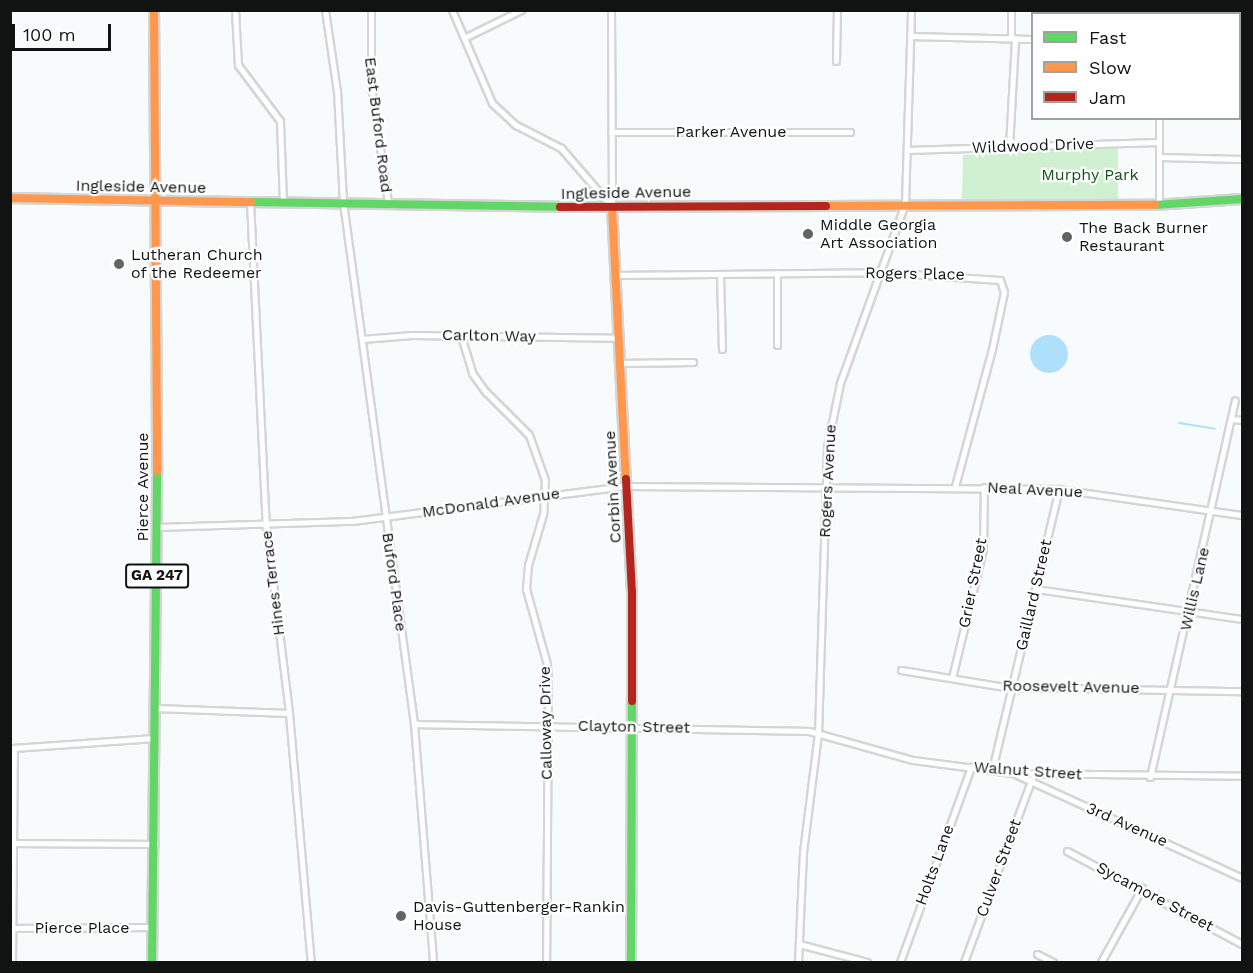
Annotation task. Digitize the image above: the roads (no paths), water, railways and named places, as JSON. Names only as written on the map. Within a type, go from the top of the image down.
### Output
[{"type":"street","name":"Pierce Avenue","points":[[152,963],[157,527],[154,10]]},
{"type":"street","points":[[235,10],[238,65],[280,121],[283,202]]},
{"type":"street","name":"Buford Place","points":[[325,10],[339,113],[343,202],[414,724],[433,963]]},
{"type":"street","name":"East Buford Road","points":[[371,10],[371,86],[388,203]]},
{"type":"street","points":[[452,10],[488,95],[499,111],[561,148],[612,207]]},
{"type":"street","points":[[464,38],[521,10]]},
{"type":"street","name":"Corbin Avenue","points":[[611,10],[612,207],[617,338],[627,486],[633,727],[631,963]]},
{"type":"street","points":[[836,61],[837,10]]},
{"type":"street","name":"Rogers Avenue","points":[[798,963],[803,852],[818,734],[826,487],[836,396],[905,203],[911,10]]},
{"type":"street","points":[[1009,147],[1013,38],[1011,10]]},
{"type":"street","points":[[910,36],[1031,39]]},
{"type":"street","points":[[1159,120],[1159,205]]},
{"type":"street","name":"Parker Avenue","points":[[611,132],[850,132]]},
{"type":"street","name":"Wildwood Drive","points":[[908,150],[1158,142]]},
{"type":"street","points":[[1159,157],[1242,159]]},
{"type":"street","name":"Ingleside Avenue","points":[[10,198],[612,207],[905,203],[1159,205],[1242,199]]},
{"type":"street","name":"Hines Terrace","points":[[250,202],[266,525],[289,713],[311,963]]},
{"type":"street","name":"Rogers Place","points":[[615,274],[882,272],[990,277],[1003,284],[993,349],[955,486]]},
{"type":"street","points":[[777,273],[777,345]]},
{"type":"street","points":[[720,274],[722,349]]},
{"type":"street","name":"Carlton Way","points":[[362,339],[461,336],[617,338]]},
{"type":"street","name":"Calloway Drive","points":[[461,336],[472,373],[486,392],[529,435],[540,459],[546,495],[528,565],[526,589],[546,664],[548,725],[546,963]]},
{"type":"street","points":[[619,363],[693,362]]},
{"type":"street","name":"Willis Lane","points":[[1150,777],[1213,511],[1235,400]]},
{"type":"street","points":[[1232,419],[1242,420]]},
{"type":"street","name":"McDonald Avenue","points":[[157,527],[266,525],[385,518],[627,486],[826,487]]},
{"type":"street","name":"Neal Avenue","points":[[826,487],[955,486],[1059,489],[1242,515]]},
{"type":"street","name":"Grier Street","points":[[952,678],[983,549],[984,487]]},
{"type":"street","name":"Gaillard Street","points":[[992,770],[1059,489]]},
{"type":"street","points":[[1036,589],[1242,618]]},
{"type":"street","name":"Roosevelt Avenue","points":[[902,670],[1011,687],[1242,691]]},
{"type":"street","points":[[156,708],[289,713]]},
{"type":"street","name":"Clayton Street","points":[[414,724],[633,727],[818,734]]},
{"type":"street","name":"Walnut Street","points":[[818,734],[906,759],[1012,773],[1150,777],[1242,776]]},
{"type":"street","points":[[12,963],[12,748],[155,738]]},
{"type":"street","name":"Holts Lane","points":[[900,963],[971,767]]},
{"type":"street","name":"3rd Avenue","points":[[1012,773],[1242,878]]},
{"type":"street","name":"Culver Street","points":[[964,963],[1034,773]]},
{"type":"street","points":[[13,843],[155,844]]},
{"type":"street","name":"Sycamore Street","points":[[1067,851],[1142,888],[1242,944]]},
{"type":"street","points":[[1101,963],[1142,888]]},
{"type":"street","name":"Pierce Place","points":[[12,928],[153,927]]},
{"type":"street","points":[[799,944],[867,963]]},
{"type":"street","points":[[1037,954],[1053,963]]},
{"type":"water","points":[[1049,335],[1062,341],[1068,354],[1062,367],[1049,373],[1036,367],[1030,354],[1036,341]]},
{"type":"waterway","points":[[1179,423],[1215,429]]},
{"type":"place","name":"Middle Georgia Art Association","points":[[808,234]]},
{"type":"place","name":"The Back Burner Restaurant","points":[[1067,237]]},
{"type":"place","name":"Lutheran Church of the Redeemer","points":[[119,264]]},
{"type":"place","name":"Davis-Guttenberger-Rankin House","points":[[401,916]]},
{"type":"park label","name":"Murphy Park","points":[[1090,175]]}]
